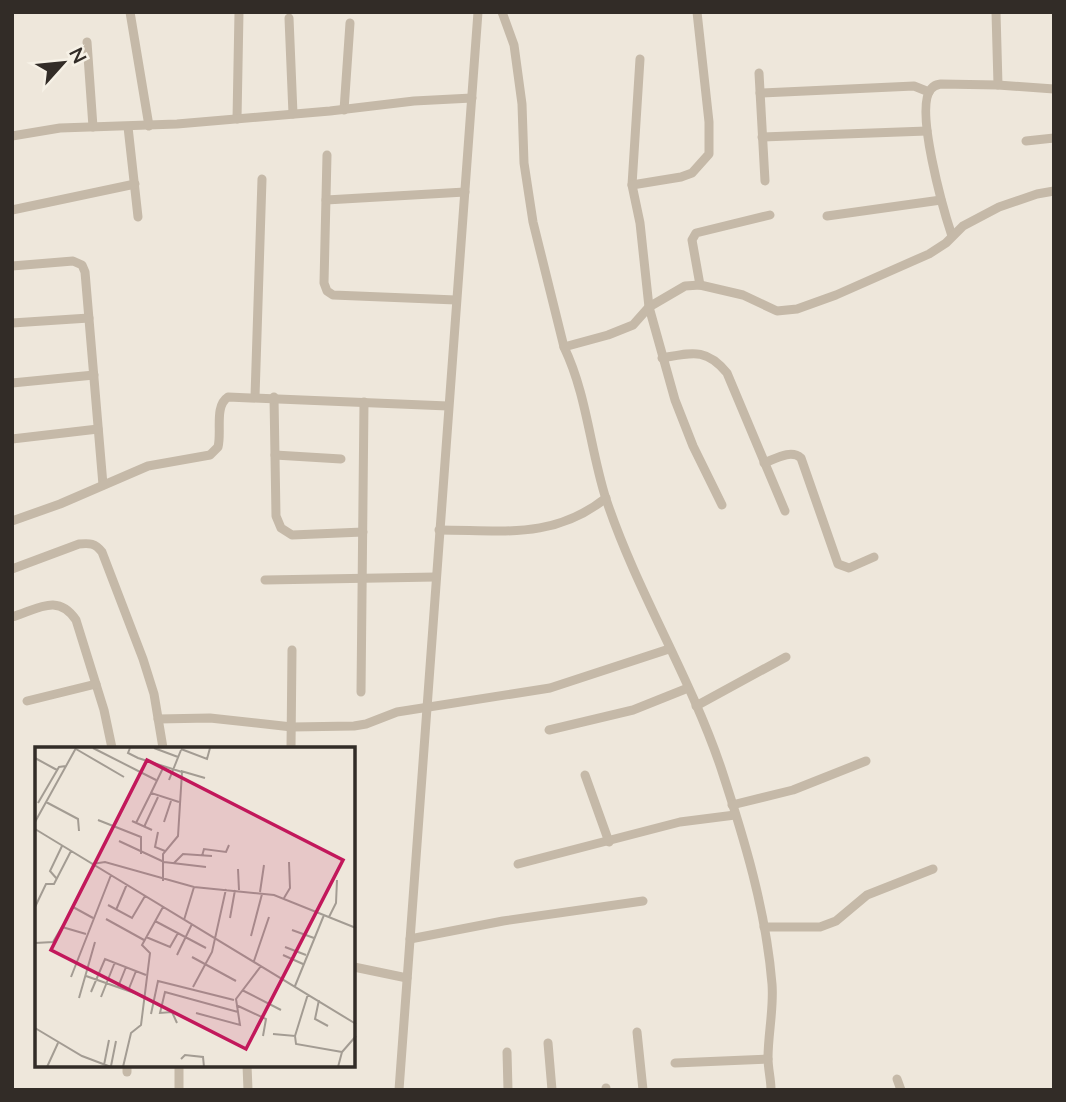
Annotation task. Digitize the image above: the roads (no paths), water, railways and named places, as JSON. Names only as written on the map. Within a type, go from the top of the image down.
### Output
[{"type":"street","points":[[130,12],[149,126]]},
{"type":"street","points":[[237,119],[239,12]]},
{"type":"street","points":[[399,1090],[478,12]]},
{"type":"street","points":[[502,12],[514,44],[522,104],[524,163],[533,222],[564,346],[573,366],[589,421],[606,498],[720,766],[753,875],[773,987],[768,1059],[771,1090]]},
{"type":"street","points":[[632,185],[692,173],[709,154],[709,122],[697,12]]},
{"type":"street","points":[[996,12],[998,85]]},
{"type":"street","points":[[289,18],[293,114]]},
{"type":"street","points":[[344,110],[350,23]]},
{"type":"street","points":[[88,42],[93,127]]},
{"type":"street","points":[[640,59],[632,185],[640,223],[649,307],[675,400],[693,446],[722,505]]},
{"type":"street","points":[[758,73],[765,181]]},
{"type":"street","points":[[952,236],[941,200],[927,131],[926,105],[933,86],[998,85],[1054,89]]},
{"type":"street","points":[[760,93],[914,86],[929,92]]},
{"type":"street","points":[[12,136],[60,128],[149,126],[472,98]]},
{"type":"street","points":[[128,127],[138,217]]},
{"type":"street","points":[[762,137],[927,131]]},
{"type":"street","points":[[1026,141],[1054,138]]},
{"type":"street","points":[[327,155],[324,283],[329,294],[456,300]]},
{"type":"street","points":[[255,397],[262,179]]},
{"type":"street","points":[[12,210],[135,184]]},
{"type":"street","points":[[564,346],[608,335],[633,325],[649,307],[685,286],[700,285],[743,295],[777,311],[787,312],[836,295],[929,254],[963,226],[999,207],[1054,191]]},
{"type":"street","points":[[326,200],[465,192]]},
{"type":"street","points":[[827,216],[941,200]]},
{"type":"street","points":[[700,285],[692,240],[696,233],[770,215]]},
{"type":"street","points":[[12,266],[73,261],[82,265],[86,272],[103,485]]},
{"type":"street","points":[[12,323],[89,318]]},
{"type":"street","points":[[662,358],[700,353],[712,357],[720,364],[727,373],[785,511]]},
{"type":"street","points":[[12,383],[94,375]]},
{"type":"street","points":[[12,521],[162,462],[210,455],[215,452],[220,442],[220,406],[223,400],[235,396],[448,406]]},
{"type":"street","points":[[274,397],[276,516],[281,528],[292,534],[363,532]]},
{"type":"street","points":[[361,692],[364,402]]},
{"type":"street","points":[[12,439],[98,429]]},
{"type":"street","points":[[764,463],[791,453],[801,458],[838,564],[849,568],[874,557]]},
{"type":"street","points":[[275,455],[341,459]]},
{"type":"street","points":[[439,530],[536,529],[569,522],[606,498]]},
{"type":"street","points":[[12,569],[79,544],[96,545],[102,552],[143,659],[163,747]]},
{"type":"street","points":[[265,580],[436,577]]},
{"type":"street","points":[[12,617],[51,604],[63,605],[69,609],[76,620],[96,684],[112,747]]},
{"type":"street","points":[[158,719],[211,718],[292,727],[354,726],[397,712],[550,688],[669,649]]},
{"type":"street","points":[[291,747],[292,650]]},
{"type":"street","points":[[696,706],[786,657]]},
{"type":"street","points":[[27,701],[96,684]]},
{"type":"street","points":[[549,730],[632,710],[688,688]]},
{"type":"street","points":[[518,864],[733,811],[866,761]]},
{"type":"street","points":[[585,775],[609,842]]},
{"type":"street","points":[[764,927],[820,928],[836,921],[867,895],[933,869]]},
{"type":"street","points":[[410,939],[503,920],[643,901]]},
{"type":"street","points":[[355,967],[407,978]]},
{"type":"street","points":[[636,1032],[643,1090]]},
{"type":"street","points":[[548,1044],[552,1090]]},
{"type":"street","points":[[507,1052],[508,1090]]},
{"type":"street","points":[[675,1063],[768,1059]]},
{"type":"street","points":[[179,1067],[180,1090]]},
{"type":"street","points":[[247,1067],[248,1090]]},
{"type":"street","points":[[897,1079],[901,1090]]}]
